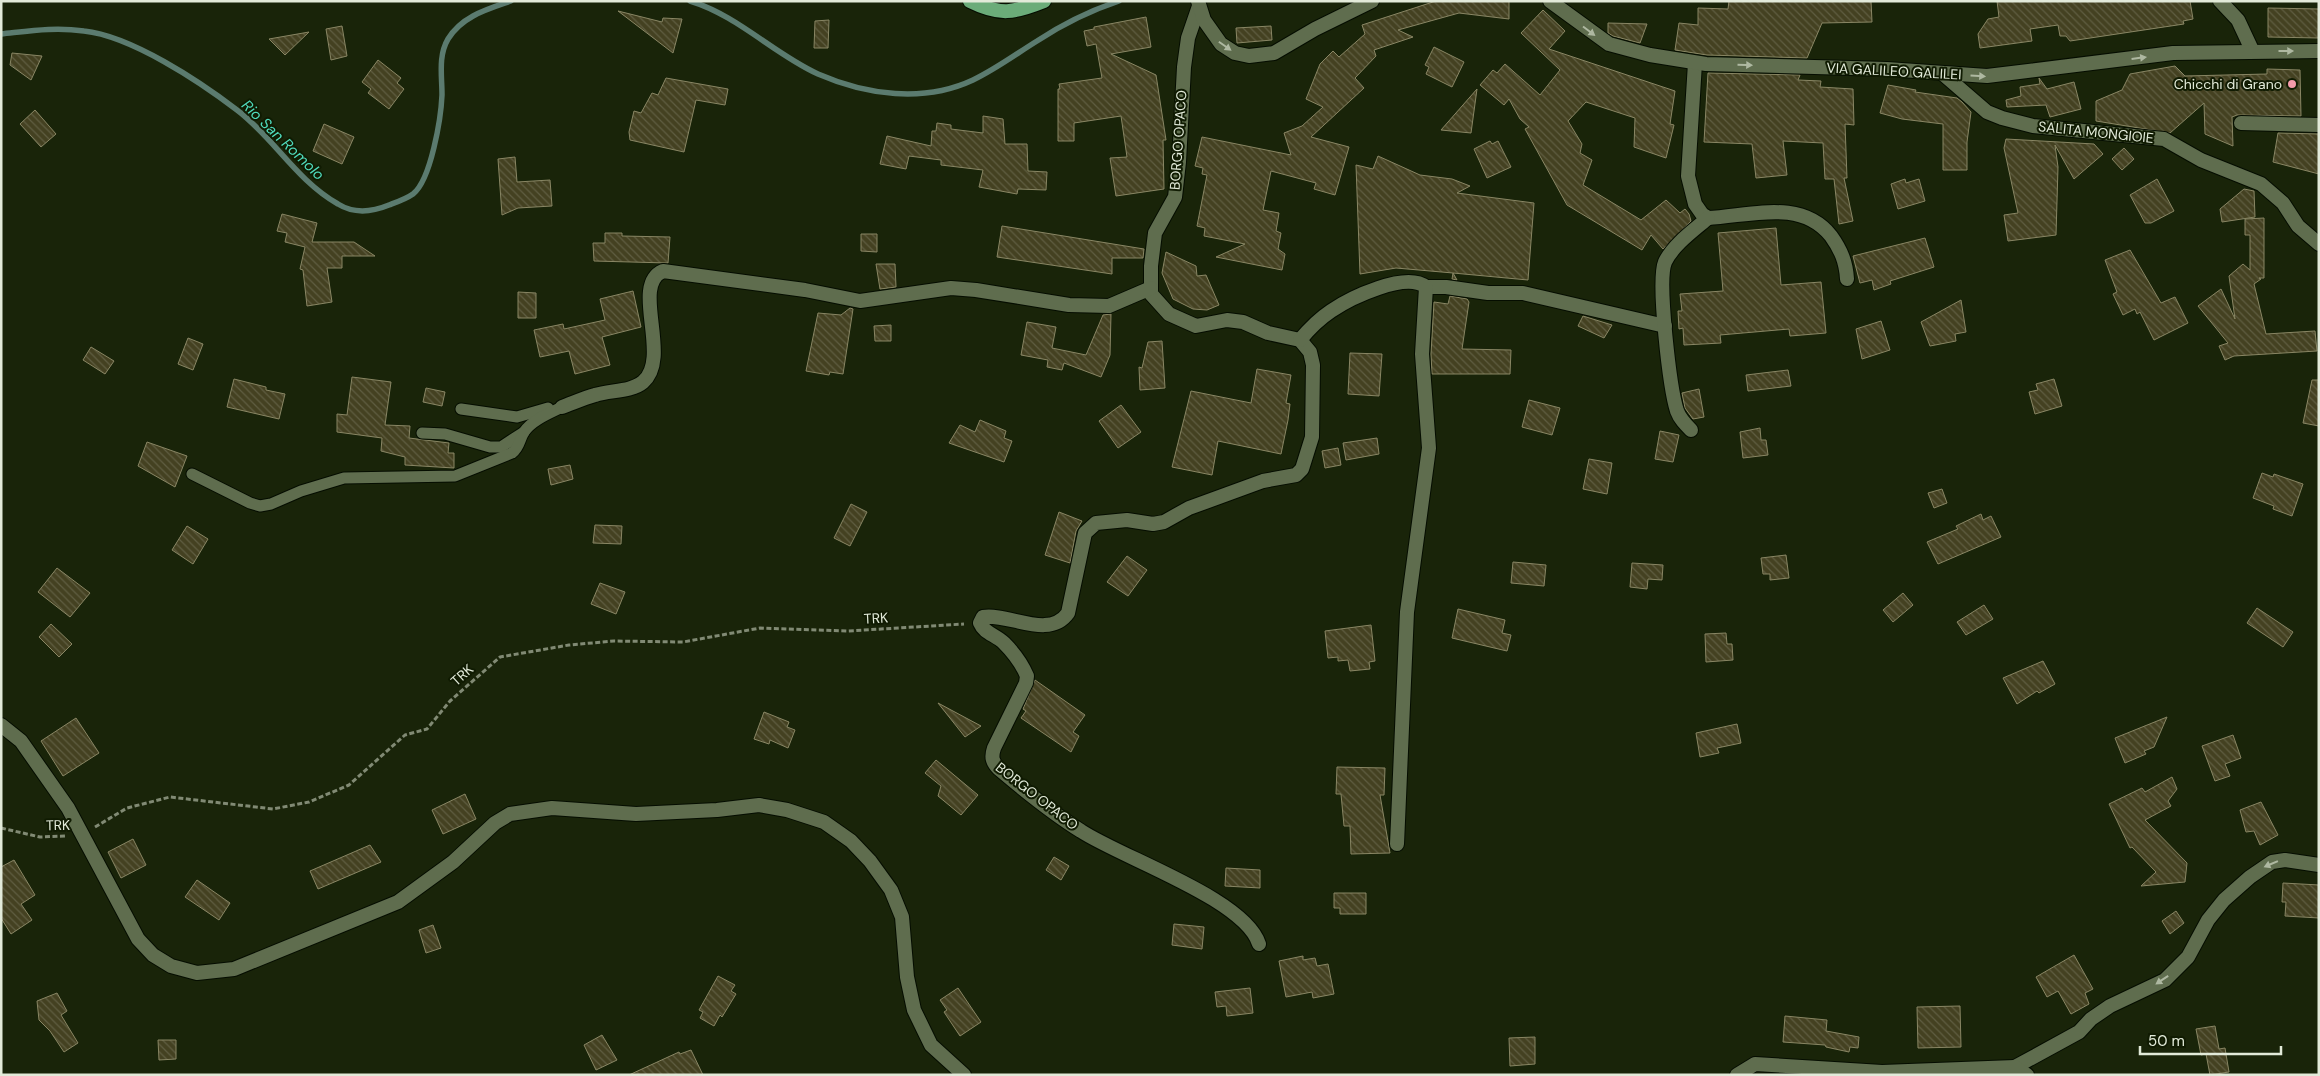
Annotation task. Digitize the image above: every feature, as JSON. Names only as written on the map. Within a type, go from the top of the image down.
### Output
[{"type":"highway","points":[[970,1],[987,9],[1007,13],[1019,11],[1044,1]]},
{"type":"street","points":[[1199,4],[1210,32],[1221,44],[1235,53],[1249,56],[1274,53],[1315,29],[1372,1]]},
{"type":"street","name":"VIA GALILEO GALILEI","points":[[1550,1],[1609,44],[1650,55],[1695,63],[1987,76],[2173,54],[2252,50],[2319,51]]},
{"type":"street","points":[[2220,1],[2238,20],[2252,50]]},
{"type":"street","name":"BORGO OPACO","points":[[1151,288],[1151,266],[1155,233],[1175,196],[1179,162],[1184,67],[1188,38],[1199,4]]},
{"type":"street","points":[[1695,63],[1688,176],[1696,204],[1702,214],[1708,218]]},
{"type":"street","name":"SALITA MONGIOIE","points":[[1943,74],[1987,112],[2002,118],[2033,126],[2164,139],[2201,160],[2261,184],[2283,203],[2298,226],[2319,244]]},
{"type":"street","points":[[2242,123],[2319,125]]},
{"type":"street","points":[[1691,430],[1682,422],[1677,411],[1665,326],[1662,284],[1666,261],[1673,251],[1708,218],[1790,211],[1810,217],[1826,230],[1840,248],[1846,265],[1847,278]]},
{"type":"street","points":[[562,407],[596,395],[631,388],[648,377],[655,358],[650,300],[652,284],[655,275],[663,271],[795,288],[860,301],[951,288],[976,290],[1069,305],[1109,306],[1151,288],[1151,294],[1157,303],[1169,314],[1183,322],[1196,326],[1227,320],[1243,322],[1268,333],[1300,340],[1310,352],[1313,366],[1312,437],[1302,469],[1296,475],[1262,481],[1188,508],[1164,522],[1153,524],[1127,520],[1096,523],[1085,533],[1068,613],[1062,622],[1054,624],[1026,624],[992,615],[983,616],[980,623]]},
{"type":"street","points":[[1300,340],[1314,324],[1333,310],[1356,298],[1391,284],[1409,281],[1420,282],[1426,287],[1446,286],[1488,293],[1523,293],[1665,326]]},
{"type":"street","points":[[1398,844],[1398,793],[1407,612],[1429,448],[1422,354],[1426,287]]},
{"type":"street","name":"BORGO OPACO","points":[[980,623],[982,628],[1003,641],[1027,676],[1026,683],[994,748],[991,756],[993,763],[1044,805],[1082,832],[1191,886],[1220,904],[1248,926],[1257,937],[1259,944]]},
{"type":"street","points":[[1,725],[21,741],[68,808],[138,939],[153,955],[172,966],[197,973],[234,970],[398,902],[453,862],[495,822],[510,814],[552,808],[636,814],[717,810],[759,805],[787,810],[824,822],[851,841],[870,861],[891,890],[902,917],[907,978],[914,1010],[931,1045],[964,1075]]},
{"type":"street","points":[[1737,1075],[1755,1064],[1882,1072],[2015,1067],[2079,1032],[2091,1019],[2110,1006],[2165,980],[2188,957],[2208,920],[2224,900],[2250,877],[2272,862],[2285,860],[2319,865]]},
{"type":"street","points":[[2015,1067],[2027,1075]]},
{"type":"lane","points":[[461,409],[517,417],[548,408],[562,407]]},
{"type":"lane","points":[[422,433],[445,434],[490,447],[501,446],[524,432],[534,422],[562,407]]},
{"type":"lane","points":[[192,474],[250,503],[260,506],[271,504],[301,491],[344,478],[455,476],[487,465],[512,453],[518,449],[524,432]]},
{"type":"path","name":"TRK","points":[[1,828],[40,837],[82,834],[127,808],[170,797],[273,809],[309,802],[349,785],[405,735],[428,729],[450,701],[500,657],[569,644],[614,640],[683,642],[760,628],[848,631],[980,623]]},
{"type":"building","points":[[1436,1],[1509,1],[1509,19],[1459,13],[1398,30],[1413,37],[1374,50],[1376,56],[1355,78],[1364,88],[1311,137],[1349,147],[1335,195],[1314,189],[1316,183],[1271,171],[1263,210],[1279,213],[1276,231],[1281,233],[1278,249],[1285,254],[1282,270],[1216,257],[1245,244],[1204,236],[1205,228],[1197,226],[1207,175],[1202,174],[1203,168],[1195,166],[1202,137],[1291,155],[1284,133],[1302,126],[1323,107],[1306,99],[1320,64],[1333,51],[1339,57],[1365,34],[1362,25]]},
{"type":"building","points":[[1729,1],[1871,1],[1872,22],[1822,23],[1807,58],[1707,55],[1675,50],[1679,23],[1698,25],[1698,8],[1728,9]]},
{"type":"building","points":[[1997,1],[2190,1],[2193,19],[2183,21],[2184,24],[2070,41],[2066,36],[2060,36],[2058,25],[2030,29],[2032,41],[1980,48],[1978,34],[1988,19],[1999,17]]},
{"type":"building","points":[[2268,8],[2319,9],[2319,38],[2268,37]]},
{"type":"building","points":[[1543,10],[1565,31],[1549,49],[1675,91],[1670,124],[1674,125],[1666,158],[1634,147],[1635,118],[1586,102],[1568,121],[1582,144],[1580,153],[1592,160],[1583,185],[1641,220],[1666,200],[1680,213],[1685,209],[1689,214],[1691,221],[1663,249],[1651,235],[1642,250],[1567,205],[1525,129],[1529,127],[1520,119],[1509,99],[1504,105],[1480,85],[1493,70],[1497,73],[1505,64],[1540,95],[1560,70],[1521,33]]},
{"type":"building","points":[[618,11],[662,22],[663,18],[682,19],[673,53]]},
{"type":"building","points":[[1146,17],[1151,47],[1111,54],[1156,75],[1166,140],[1163,140],[1164,189],[1116,196],[1110,158],[1127,157],[1121,116],[1074,123],[1074,141],[1058,141],[1058,89],[1060,89],[1059,84],[1102,78],[1096,44],[1087,46],[1084,31],[1094,29],[1094,27]]},
{"type":"building","points":[[829,20],[828,48],[814,48],[815,21]]},
{"type":"building","points":[[1608,23],[1647,24],[1640,43],[1608,33]]},
{"type":"building","points":[[342,26],[347,56],[331,60],[326,29]]},
{"type":"building","points":[[1271,26],[1272,40],[1237,43],[1236,28]]},
{"type":"building","points":[[309,32],[285,55],[269,39]]},
{"type":"building","points":[[1434,47],[1464,62],[1452,87],[1426,74],[1429,67],[1425,65]]},
{"type":"building","points":[[12,53],[42,56],[31,80],[10,65]]},
{"type":"building","points":[[378,60],[401,78],[397,83],[404,89],[389,109],[368,93],[371,89],[362,82]]},
{"type":"building","points":[[2175,66],[2185,76],[2267,74],[2267,69],[2300,70],[2301,116],[2237,115],[2232,117],[2233,146],[2205,134],[2204,103],[2170,133],[2096,121],[2096,101],[2122,90],[2130,74]]},
{"type":"building","points":[[1708,73],[1800,75],[1798,80],[1821,81],[1820,87],[1853,89],[1854,125],[1845,124],[1847,178],[1844,178],[1853,221],[1839,224],[1834,179],[1825,179],[1823,143],[1783,141],[1787,175],[1756,178],[1752,144],[1704,142]]},
{"type":"building","points":[[666,78],[728,89],[725,105],[696,100],[684,152],[630,140],[629,132],[634,111],[641,113],[652,93],[658,95]]},
{"type":"building","points":[[2039,78],[2047,89],[2074,82],[2081,109],[2050,117],[2046,105],[2007,107],[2006,100],[2021,96],[2020,87],[2040,84]]},
{"type":"building","points":[[1888,85],[1916,90],[1915,92],[1957,98],[1962,102],[1971,112],[1967,142],[1967,170],[1943,170],[1943,124],[1902,119],[1880,113]]},
{"type":"building","points":[[1477,89],[1471,133],[1441,130]]},
{"type":"building","points":[[35,110],[56,134],[41,147],[20,124]]},
{"type":"building","points":[[983,116],[1003,119],[1005,144],[1027,144],[1028,171],[1047,172],[1046,190],[1018,189],[1017,194],[979,187],[983,170],[941,165],[941,160],[909,156],[906,169],[880,164],[887,136],[931,146],[932,131],[936,131],[937,123],[951,125],[951,129],[983,133]]},
{"type":"building","points":[[324,124],[354,137],[342,164],[313,151]]},
{"type":"building","points":[[2278,133],[2319,134],[2319,174],[2273,162]]},
{"type":"building","points":[[2006,139],[2094,144],[2103,154],[2074,179],[2055,145],[2058,167],[2056,235],[2008,241],[2004,215],[2018,213],[2004,148]]},
{"type":"building","points":[[1490,141],[1492,144],[1498,141],[1511,167],[1487,178],[1474,149]]},
{"type":"building","points":[[2124,148],[2134,159],[2122,170],[2112,159]]},
{"type":"building","points":[[1378,156],[1420,175],[1452,179],[1470,186],[1457,193],[1534,203],[1528,280],[1396,268],[1360,274],[1356,165],[1373,169]]},
{"type":"building","points":[[515,157],[517,182],[550,180],[552,206],[518,208],[502,215],[498,159]]},
{"type":"building","points":[[1905,179],[1906,183],[1919,179],[1925,201],[1898,209],[1891,184]]},
{"type":"building","points":[[2157,179],[2174,211],[2151,223],[2145,223],[2130,195]]},
{"type":"building","points":[[2244,189],[2254,191],[2255,217],[2222,222],[2220,209]]},
{"type":"building","points":[[282,214],[317,223],[312,242],[354,242],[375,256],[342,256],[342,268],[327,268],[332,302],[307,306],[303,270],[300,269],[305,247],[285,242],[287,233],[277,231]]},
{"type":"building","points":[[2264,218],[2264,278],[2259,278],[2261,279],[2254,284],[2266,334],[2315,331],[2317,351],[2234,356],[2225,360],[2219,346],[2228,343],[2198,306],[2221,289],[2235,319],[2229,276],[2243,264],[2250,270],[2250,235],[2245,235],[2245,219]]},
{"type":"building","points":[[1002,226],[1144,249],[1143,258],[1112,258],[1112,274],[997,257]]},
{"type":"building","points":[[1776,228],[1781,285],[1821,282],[1826,333],[1790,336],[1789,329],[1720,335],[1721,343],[1684,345],[1683,328],[1679,329],[1678,311],[1682,311],[1680,294],[1723,291],[1718,233]]},
{"type":"building","points":[[605,233],[622,233],[622,236],[670,237],[668,263],[594,261],[593,243],[605,243]]},
{"type":"building","points":[[861,234],[877,234],[877,252],[861,251]]},
{"type":"building","points":[[1925,238],[1934,267],[1890,281],[1891,284],[1874,290],[1872,280],[1860,283],[1853,256]]},
{"type":"building","points":[[2130,250],[2161,303],[2175,297],[2188,323],[2154,340],[2140,312],[2137,314],[2135,309],[2123,315],[2113,294],[2117,292],[2105,260]]},
{"type":"building","points":[[1166,252],[1196,266],[1197,276],[1206,275],[1219,305],[1207,310],[1193,309],[1173,299],[1162,273]]},
{"type":"building","points":[[876,264],[895,264],[896,287],[880,289]]},
{"type":"building","points":[[633,291],[641,327],[602,337],[610,365],[575,374],[569,351],[540,357],[534,330],[563,324],[564,329],[605,320],[600,299]]},
{"type":"building","points":[[518,292],[536,293],[536,318],[518,318]]},
{"type":"building","points":[[1450,296],[1467,299],[1469,302],[1462,349],[1511,350],[1510,374],[1432,374],[1431,354],[1434,302],[1448,304]]},
{"type":"building","points":[[1961,300],[1966,332],[1955,334],[1956,341],[1930,346],[1921,322]]},
{"type":"building","points":[[850,308],[853,309],[843,374],[830,372],[829,375],[806,371],[818,313],[841,315]]},
{"type":"building","points":[[1111,314],[1110,355],[1101,377],[1064,363],[1062,370],[1047,367],[1048,360],[1021,355],[1027,322],[1056,327],[1052,348],[1086,355],[1103,315]]},
{"type":"building","points":[[1583,316],[1612,325],[1604,338],[1578,326]]},
{"type":"building","points":[[1881,321],[1890,350],[1862,359],[1856,329]]},
{"type":"building","points":[[891,325],[891,341],[875,341],[874,326]]},
{"type":"building","points":[[188,338],[203,344],[193,370],[178,364]]},
{"type":"building","points":[[1162,341],[1165,388],[1140,390],[1139,367],[1142,368],[1148,342]]},
{"type":"building","points":[[91,347],[114,361],[105,374],[83,360]]},
{"type":"building","points":[[1350,353],[1382,354],[1379,396],[1348,394]]},
{"type":"building","points":[[1257,369],[1291,375],[1286,403],[1290,404],[1288,420],[1281,454],[1218,441],[1212,475],[1172,467],[1191,391],[1251,403]]},
{"type":"building","points":[[1788,370],[1791,386],[1748,391],[1746,375]]},
{"type":"building","points":[[352,377],[391,382],[385,425],[410,426],[409,438],[449,443],[448,453],[454,453],[454,468],[405,465],[405,457],[381,451],[382,438],[337,432],[337,414],[347,415]]},
{"type":"building","points":[[234,379],[266,387],[266,390],[285,394],[279,419],[227,407]]},
{"type":"building","points":[[2054,379],[2062,406],[2035,414],[2029,392],[2038,390],[2036,384]]},
{"type":"building","points":[[2312,380],[2319,380],[2319,426],[2303,423]]},
{"type":"building","points":[[426,388],[445,392],[442,406],[423,402]]},
{"type":"building","points":[[1699,389],[1704,417],[1693,419],[1685,408],[1682,393]]},
{"type":"building","points":[[1529,400],[1560,408],[1552,435],[1522,427]]},
{"type":"building","points":[[1121,405],[1141,432],[1118,448],[1099,421]]},
{"type":"building","points":[[980,420],[1006,431],[1004,438],[1012,441],[1004,462],[949,443],[960,425],[975,432]]},
{"type":"building","points":[[1760,428],[1761,440],[1766,440],[1768,455],[1743,458],[1740,432]]},
{"type":"building","points":[[1660,431],[1679,435],[1673,462],[1655,459]]},
{"type":"building","points":[[1377,438],[1379,454],[1346,460],[1343,443]]},
{"type":"building","points":[[147,442],[187,456],[175,487],[138,466]]},
{"type":"building","points":[[1338,448],[1341,465],[1325,468],[1322,451]]},
{"type":"building","points":[[1589,459],[1612,463],[1607,494],[1583,489]]},
{"type":"building","points":[[570,465],[573,479],[551,485],[548,469]]},
{"type":"building","points":[[2262,473],[2273,477],[2274,474],[2303,484],[2292,516],[2273,509],[2274,506],[2253,498]]},
{"type":"building","points":[[1942,489],[1947,503],[1934,508],[1928,493]]},
{"type":"building","points":[[851,504],[867,512],[850,546],[834,538]]},
{"type":"building","points":[[1059,512],[1082,521],[1076,531],[1070,563],[1045,555]]},
{"type":"building","points":[[1981,514],[1983,520],[1991,516],[2001,537],[1938,564],[1927,542],[1958,529],[1956,526]]},
{"type":"building","points":[[595,525],[622,526],[621,544],[593,543]]},
{"type":"building","points":[[187,526],[208,539],[193,564],[172,550]]},
{"type":"building","points":[[1786,555],[1789,578],[1770,580],[1770,574],[1763,574],[1761,558]]},
{"type":"building","points":[[1127,556],[1147,570],[1128,596],[1107,582]]},
{"type":"building","points":[[1513,562],[1546,565],[1544,586],[1511,583]]},
{"type":"building","points":[[1632,563],[1663,565],[1662,580],[1648,579],[1647,589],[1630,587]]},
{"type":"building","points":[[57,568],[90,593],[70,617],[38,592]]},
{"type":"building","points":[[600,583],[625,592],[616,614],[591,604]]},
{"type":"building","points":[[1903,593],[1913,605],[1893,622],[1883,610]]},
{"type":"building","points":[[1984,605],[1993,619],[1966,635],[1957,622]]},
{"type":"building","points":[[2257,608],[2293,632],[2283,647],[2247,623]]},
{"type":"building","points":[[1458,609],[1505,620],[1502,633],[1511,635],[1507,651],[1452,638]]},
{"type":"building","points":[[51,624],[72,644],[59,657],[39,637]]},
{"type":"building","points":[[1371,625],[1375,661],[1369,662],[1370,669],[1350,671],[1348,660],[1338,661],[1338,657],[1328,658],[1325,631]]},
{"type":"building","points":[[1726,633],[1727,644],[1732,644],[1733,660],[1706,662],[1705,634]]},
{"type":"building","points":[[2043,661],[2055,684],[2039,693],[2037,691],[2017,704],[2003,678]]},
{"type":"building","points":[[1035,680],[1085,715],[1073,732],[1079,736],[1071,752],[1021,718],[1026,711],[1023,709]]},
{"type":"building","points":[[938,703],[981,726],[965,737]]},
{"type":"building","points":[[764,712],[789,722],[787,727],[795,730],[788,748],[770,740],[769,744],[754,739]]},
{"type":"building","points":[[2167,717],[2154,747],[2144,751],[2146,754],[2125,763],[2115,738]]},
{"type":"building","points":[[76,718],[99,753],[63,776],[41,741]]},
{"type":"building","points":[[1737,724],[1741,743],[1717,748],[1719,753],[1700,757],[1696,733]]},
{"type":"building","points":[[2233,735],[2241,758],[2225,764],[2230,776],[2215,781],[2202,746]]},
{"type":"building","points":[[936,760],[978,795],[961,815],[938,796],[941,786],[925,773]]},
{"type":"building","points":[[1337,767],[1385,768],[1384,795],[1380,795],[1390,853],[1351,854],[1350,826],[1344,826],[1341,794],[1336,794]]},
{"type":"building","points":[[2172,777],[2177,789],[2168,801],[2171,806],[2145,820],[2187,863],[2185,882],[2141,886],[2156,872],[2132,847],[2130,848],[2109,804],[2142,788],[2145,792]]},
{"type":"building","points":[[465,794],[476,819],[443,834],[432,810]]},
{"type":"building","points":[[2261,802],[2278,835],[2260,845],[2254,831],[2246,832],[2240,810]]},
{"type":"building","points":[[133,839],[146,865],[121,878],[108,852]]},
{"type":"building","points":[[370,845],[381,862],[318,889],[310,871]]},
{"type":"building","points":[[1054,857],[1069,866],[1061,880],[1046,870]]},
{"type":"building","points":[[14,860],[35,895],[21,904],[32,920],[11,934],[1,918],[1,867]]},
{"type":"building","points":[[1226,868],[1260,870],[1260,888],[1225,886]]},
{"type":"building","points":[[197,880],[230,903],[219,920],[185,897]]},
{"type":"building","points":[[2283,883],[2319,885],[2319,918],[2285,916],[2286,902],[2282,902]]},
{"type":"building","points":[[1334,893],[1366,893],[1366,914],[1340,914],[1340,908],[1334,908]]},
{"type":"building","points":[[2176,911],[2184,923],[2170,934],[2162,921]]},
{"type":"building","points":[[1174,924],[1204,927],[1202,949],[1172,945]]},
{"type":"building","points":[[433,925],[441,948],[426,953],[419,930]]},
{"type":"building","points":[[2074,955],[2093,989],[2085,993],[2089,1004],[2071,1014],[2058,991],[2047,997],[2036,977]]},
{"type":"building","points":[[1303,956],[1303,960],[1315,958],[1317,966],[1328,964],[1334,994],[1313,998],[1312,992],[1286,997],[1279,961]]},
{"type":"building","points":[[718,976],[735,985],[731,991],[736,994],[714,1026],[700,1018],[703,1012],[699,1010]]},
{"type":"building","points":[[958,988],[981,1022],[960,1036],[944,1012],[947,1010],[940,1000]]},
{"type":"building","points":[[1250,988],[1253,1013],[1227,1016],[1226,1006],[1217,1007],[1215,992]]},
{"type":"building","points":[[57,993],[67,1011],[61,1015],[78,1043],[64,1052],[50,1031],[39,1020],[37,1001]]},
{"type":"building","points":[[1960,1006],[1961,1047],[1918,1048],[1917,1007]]},
{"type":"building","points":[[1785,1016],[1827,1020],[1826,1031],[1859,1037],[1858,1048],[1850,1047],[1849,1052],[1826,1047],[1825,1045],[1783,1042]]},
{"type":"building","points":[[2215,1026],[2219,1049],[2225,1048],[2229,1072],[2210,1075],[2206,1054],[2201,1055],[2196,1029]]},
{"type":"building","points":[[602,1035],[617,1060],[596,1070],[584,1045]]},
{"type":"building","points":[[1535,1037],[1535,1064],[1510,1066],[1509,1038]]},
{"type":"building","points":[[158,1040],[176,1040],[176,1059],[159,1060]]},
{"type":"building","points":[[691,1050],[703,1075],[629,1075],[679,1052],[680,1054]]},
{"type":"waterway","name":"Rio San Romolo","points":[[1,34],[52,29],[84,31],[122,41],[164,61],[204,86],[237,110],[262,133],[297,171],[323,194],[344,207],[363,211],[383,207],[401,200],[413,194],[419,187],[430,163],[440,118],[442,59],[448,39],[461,24],[476,14],[511,1]]},
{"type":"waterway","name":"Rio San Romolo","points":[[690,1],[707,7],[740,25],[786,56],[818,74],[856,87],[895,94],[935,92],[973,80],[1066,24],[1119,1]]},
{"type":"place","name":"Chicchi di Grano","points":[[2292,84]]}]
